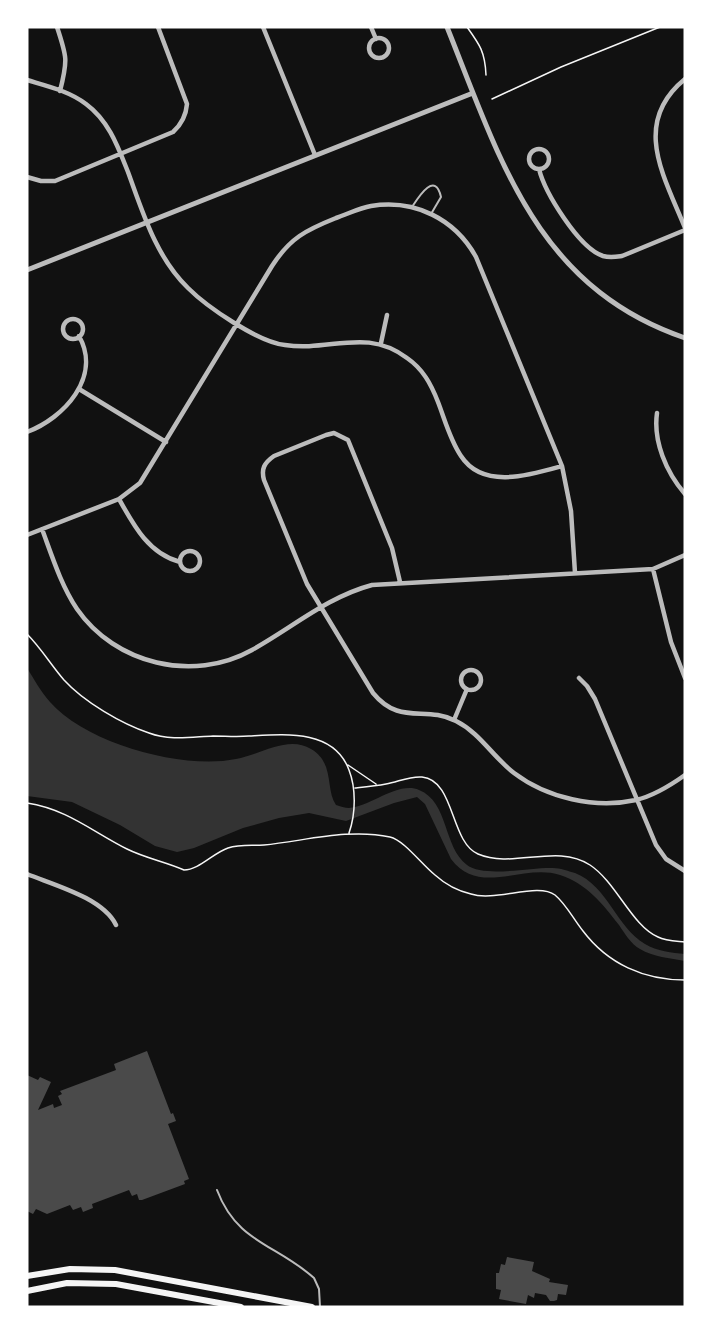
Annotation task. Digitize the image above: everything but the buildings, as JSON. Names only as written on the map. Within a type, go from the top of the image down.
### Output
[{"type":"main road","points":[[27,1276],[70,1269],[115,1270],[312,1307]]},
{"type":"main road","points":[[27,1291],[67,1283],[116,1284],[241,1307]]},
{"type":"street","points":[[57,27],[66,52],[67,66],[60,91]]},
{"type":"street","points":[[27,177],[41,181],[55,181],[172,132],[179,126],[187,112],[188,104],[158,27]]},
{"type":"street","points":[[263,27],[315,155]]},
{"type":"street","points":[[371,27],[375,39]]},
{"type":"street","points":[[447,27],[503,166],[543,235],[583,279],[608,299],[635,317],[685,338]]},
{"type":"street","points":[[375,39],[385,40],[388,46],[388,52],[383,57],[374,57],[369,52],[369,46],[375,39]]},
{"type":"street","points":[[539,169],[552,202],[597,254],[612,258],[622,256],[685,229],[659,164],[654,135],[659,110],[670,93],[685,79]]},
{"type":"street","points":[[27,80],[60,91],[85,103],[100,117],[112,135],[162,255],[179,278],[208,305],[267,341],[282,345],[381,343],[405,356],[426,378],[457,448],[470,466],[482,474],[500,477],[535,474],[562,466]]},
{"type":"street","points":[[27,270],[473,93]]},
{"type":"street","points":[[541,149],[546,152],[549,161],[539,169],[533,167],[529,158],[532,152],[541,149]]},
{"type":"street","points":[[27,535],[119,499],[140,483],[280,254],[298,235],[315,226],[364,208],[385,205],[423,209],[459,233],[476,257],[562,466],[572,511],[575,573]]},
{"type":"street","points":[[381,343],[387,315]]},
{"type":"street","points":[[74,319],[82,324],[79,336],[74,339],[65,335],[64,326],[68,321],[74,319]]},
{"type":"street","points":[[27,432],[58,415],[79,390],[84,375],[86,355],[79,336]]},
{"type":"street","points":[[79,390],[166,442]]},
{"type":"street","points":[[657,413],[655,429],[657,440],[674,480],[685,494]]},
{"type":"street","points":[[400,582],[392,548],[348,440],[334,433],[326,435],[273,456],[267,461],[262,473],[307,584],[373,693],[383,704],[403,713],[434,715],[454,720],[478,737],[513,773],[542,790],[584,801],[637,800],[685,775]]},
{"type":"street","points":[[119,499],[149,545],[160,554],[180,562],[183,568],[191,571],[197,567],[199,558],[195,553],[189,551],[184,554],[180,562]]},
{"type":"street","points":[[42,530],[65,588],[84,618],[111,642],[132,655],[172,666],[191,667],[221,663],[251,651],[320,607],[357,589],[378,584],[653,569],[685,555]]},
{"type":"street","points":[[653,569],[671,642],[685,678]]},
{"type":"street","points":[[467,671],[477,672],[480,683],[476,688],[467,689],[462,682],[463,675],[467,671]]},
{"type":"street","points":[[579,678],[595,699],[653,839],[661,853],[671,863],[685,871]]},
{"type":"street","points":[[454,720],[467,689]]},
{"type":"street","points":[[27,874],[97,903],[110,915],[116,925]]},
{"type":"lane","points":[[412,207],[424,189],[430,186],[435,187],[441,197],[431,214]]},
{"type":"lane","points":[[217,1190],[225,1209],[244,1232],[314,1278],[320,1289],[320,1307]]},
{"type":"path","points":[[467,27],[484,53],[486,75]]},
{"type":"path","points":[[492,99],[561,67],[660,27]]},
{"type":"path","points":[[27,634],[76,692],[130,725],[149,733],[188,739],[289,734],[315,738],[336,749],[347,764],[365,779],[378,785]]},
{"type":"path","points":[[347,764],[355,788],[349,834]]},
{"type":"path","points":[[355,788],[412,778],[428,778],[437,783],[442,791],[462,836],[471,850],[480,855],[498,858],[565,857],[589,864],[604,876],[646,929],[657,937],[685,942]]},
{"type":"path","points":[[27,803],[54,808],[128,849],[184,870],[193,868],[216,853],[238,845],[263,845],[349,834],[395,838],[436,877],[471,895],[491,897],[529,891],[547,891],[555,895],[589,939],[614,961],[648,976],[685,980]]},
{"type":"shaded area","points":[[27,668],[50,702],[66,717],[87,730],[137,750],[190,761],[214,761],[245,757],[283,745],[302,745],[319,755],[323,761],[336,805],[347,808],[357,807],[393,791],[411,788],[419,790],[436,804],[459,857],[467,865],[485,871],[553,868],[575,873],[596,887],[635,937],[654,948],[685,954],[685,961],[656,956],[637,947],[600,902],[570,879],[546,872],[488,878],[475,876],[462,870],[451,859],[425,804],[417,797],[346,821],[309,813],[279,818],[243,828],[194,848],[177,852],[155,846],[120,825],[72,802],[27,796]]}]
